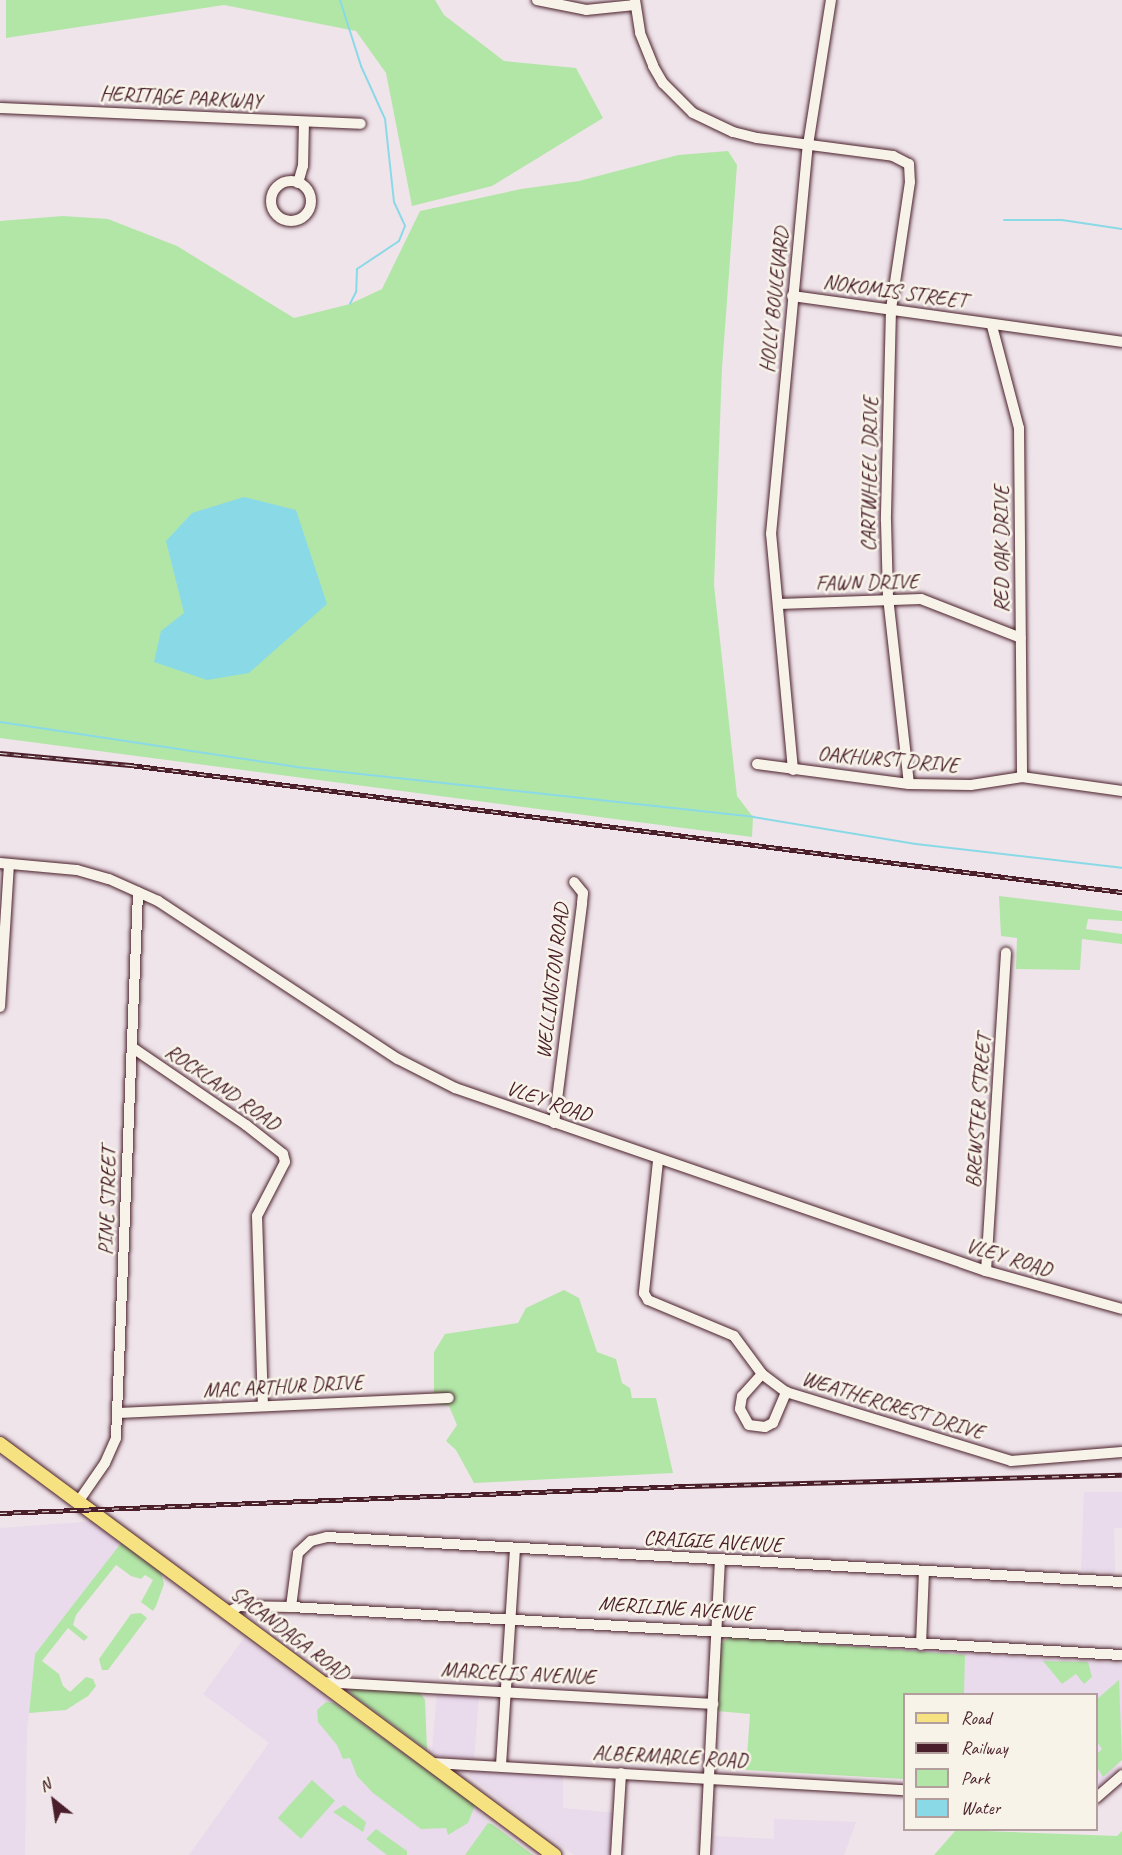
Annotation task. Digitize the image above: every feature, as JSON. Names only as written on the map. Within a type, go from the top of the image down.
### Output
[{"type":"main road","name":"SACANDAGA ROAD","points":[[0,1444],[554,1855]]},
{"type":"street","points":[[537,0],[586,10],[635,2],[653,66],[663,83],[693,113],[732,132],[808,145]]},
{"type":"street","name":"HOLLY BOULEVARD","points":[[793,770],[771,534],[808,145],[831,0]]},
{"type":"street","name":"HERITAGE PARKWAY","points":[[0,108],[361,124]]},
{"type":"street","points":[[298,183],[303,166],[304,122]]},
{"type":"street","name":"CARTWHEEL DRIVE","points":[[808,145],[893,156],[909,164],[910,182],[891,309],[886,521],[888,597],[909,784]]},
{"type":"street","name":"NOKOMIS STREET","points":[[792,296],[891,309],[992,326],[1122,342]]},
{"type":"street","name":"RED OAK DRIVE","points":[[992,326],[1019,428],[1022,777]]},
{"type":"street","name":"FAWN DRIVE","points":[[779,604],[888,597],[938,602],[1021,638]]},
{"type":"street","name":"OAKHURST DRIVE","points":[[757,764],[909,784],[971,785],[1022,777],[1122,791]]},
{"type":"street","points":[[0,1007],[5,864]]},
{"type":"street","name":"VLEY ROAD","points":[[5,864],[77,870],[138,892],[207,931],[429,1078],[658,1161],[986,1271],[1122,1309]]},
{"type":"street","name":"WELLINGTON ROAD","points":[[554,1123],[583,893],[574,882]]},
{"type":"street","name":"PINE STREET","points":[[78,1502],[105,1463],[116,1438],[138,892]]},
{"type":"street","name":"BREWSTER STREET","points":[[986,1271],[1006,953]]},
{"type":"street","name":"ROCKLAND ROAD","points":[[133,1048],[246,1125],[282,1154],[285,1162],[256,1216],[263,1406]]},
{"type":"street","name":"WEATHERCREST DRIVE","points":[[658,1161],[642,1284],[648,1300],[734,1336],[762,1374],[786,1392],[1011,1461],[1122,1452]]},
{"type":"street","points":[[762,1374],[742,1396],[740,1409],[749,1425],[765,1427],[773,1423],[786,1392]]},
{"type":"street","name":"MAC ARTHUR DRIVE","points":[[118,1413],[450,1398]]},
{"type":"street","name":"CRAIGIE AVENUE","points":[[291,1607],[295,1562],[304,1545],[327,1537],[720,1562],[1122,1582]]},
{"type":"street","points":[[501,1765],[512,1618],[514,1550]]},
{"type":"street","points":[[705,1855],[720,1562]]},
{"type":"street","points":[[921,1645],[924,1571]]},
{"type":"street","name":"MERILINE AVENUE","points":[[228,1612],[240,1606],[291,1607],[1122,1655]]},
{"type":"street","name":"MARCELIS AVENUE","points":[[321,1683],[713,1704]]},
{"type":"street","name":"ALBERMARLE ROAD","points":[[433,1763],[501,1765],[903,1790]]},
{"type":"street","points":[[616,1855],[621,1773]]},
{"type":"street","points":[[1098,1797],[1122,1775]]},
{"type":"shaded area","points":[[1084,1492],[1122,1492],[1122,1528],[1114,1528],[1115,1572],[1081,1570]]},
{"type":"shaded area","points":[[97,1521],[121,1543],[35,1654],[27,1730],[25,1855],[0,1855],[0,1528]]},
{"type":"shaded area","points":[[729,1637],[1122,1664],[1122,1760],[1098,1789],[1098,1693],[903,1693],[903,1779],[767,1715],[721,1644]]},
{"type":"shaded area","points":[[244,1638],[475,1805],[488,1823],[533,1855],[189,1855],[269,1743],[203,1694]]},
{"type":"shaded area","points":[[437,1693],[479,1696],[474,1759],[437,1756],[432,1751]]},
{"type":"shaded area","points":[[471,1772],[563,1776],[563,1808],[615,1813],[612,1855],[574,1855],[468,1775]]},
{"type":"shaded area","points":[[774,1819],[856,1822],[844,1855],[714,1855],[715,1836],[774,1839]]},
{"type":"green space","points":[[6,0],[435,0],[444,15],[504,61],[576,68],[603,118],[492,186],[412,206],[386,73],[356,31],[224,5],[6,38]]},
{"type":"green space","points":[[728,151],[737,165],[722,368],[714,585],[737,796],[753,817],[752,837],[0,738],[0,221],[63,216],[108,219],[177,246],[294,318],[350,304],[382,289],[420,211],[521,189],[579,181],[678,155]]},
{"type":"green space","points":[[999,896],[1122,911],[1122,921],[1088,919],[1086,929],[1122,934],[1122,944],[1082,939],[1080,970],[1016,969],[1017,938],[1001,936]]},
{"type":"green space","points":[[564,1290],[579,1298],[597,1352],[616,1359],[622,1383],[630,1388],[632,1398],[656,1398],[673,1473],[474,1483],[456,1450],[446,1441],[457,1425],[449,1406],[435,1404],[434,1395],[434,1352],[445,1334],[518,1323],[526,1308]]},
{"type":"green space","points":[[121,1543],[161,1573],[164,1584],[156,1606],[153,1611],[141,1602],[153,1580],[145,1575],[141,1579],[131,1576],[116,1565],[76,1615],[73,1625],[88,1637],[84,1641],[68,1628],[42,1661],[59,1674],[63,1686],[70,1692],[86,1677],[93,1679],[96,1686],[88,1696],[66,1710],[29,1713],[35,1654]]},
{"type":"green space","points":[[141,1613],[147,1618],[108,1670],[102,1670],[99,1659],[131,1614]]},
{"type":"green space","points":[[729,1637],[965,1655],[964,1693],[903,1693],[903,1779],[746,1770],[750,1714],[717,1711],[721,1644]]},
{"type":"green space","points":[[1043,1661],[1088,1662],[1092,1677],[1084,1684],[1076,1674],[1062,1684]]},
{"type":"green space","points":[[1119,1680],[1122,1760],[1103,1777],[1098,1769],[1098,1753],[1102,1749],[1098,1743],[1098,1698]]},
{"type":"green space","points":[[351,1688],[419,1691],[425,1700],[427,1750],[350,1693]]},
{"type":"green space","points":[[326,1702],[334,1703],[475,1805],[468,1823],[448,1835],[446,1828],[421,1829],[373,1793],[357,1776],[350,1758],[343,1759],[337,1745],[318,1722],[317,1710]]},
{"type":"green space","points":[[312,1780],[335,1801],[301,1839],[278,1818]]},
{"type":"green space","points":[[344,1805],[366,1822],[363,1832],[333,1812]]},
{"type":"green space","points":[[488,1823],[492,1824],[533,1855],[465,1855]]},
{"type":"green space","points":[[376,1829],[407,1851],[407,1855],[387,1855],[366,1839]]},
{"type":"green space","points":[[955,1831],[1117,1836],[1122,1831],[1122,1855],[934,1855]]},
{"type":"water","points":[[244,497],[296,510],[327,604],[249,673],[207,680],[154,662],[161,631],[184,613],[166,541],[192,513]]},
{"type":"waterway","points":[[340,0],[361,66],[385,119],[394,202],[405,226],[399,241],[357,269],[356,292],[350,304]]},
{"type":"waterway","points":[[1004,220],[1062,220],[1122,229]]},
{"type":"waterway","points":[[0,722],[296,767],[753,817],[916,844],[1122,868]]},
{"type":"railway","points":[[0,753],[130,765],[1122,892]]},
{"type":"railway","points":[[0,1513],[688,1486],[1122,1475]]}]
